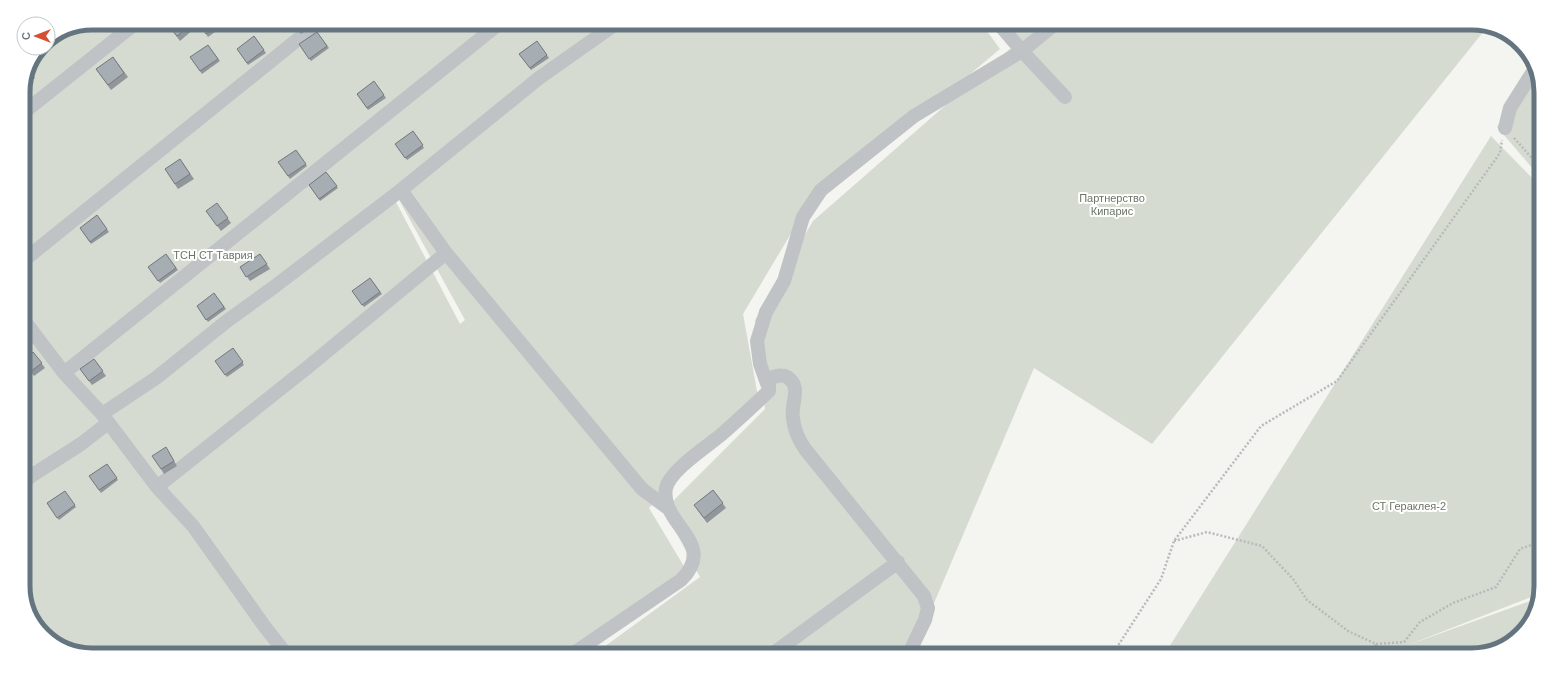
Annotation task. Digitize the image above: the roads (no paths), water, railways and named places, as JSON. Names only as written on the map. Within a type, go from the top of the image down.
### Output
[{"type":"street","points":[[30,107],[127,30]]},
{"type":"street","points":[[30,255],[309,30]]},
{"type":"street","points":[[64,373],[491,30]]},
{"type":"street","points":[[30,473],[81,444],[105,419],[227,321],[401,190],[538,78],[607,30]]},
{"type":"street","points":[[1004,30],[1065,97]]},
{"type":"street","points":[[769,391],[760,364],[757,341],[766,312],[784,281],[803,217],[821,190],[914,116],[1022,51],[1048,30]]},
{"type":"street","points":[[1505,128],[1510,108],[1531,74]]},
{"type":"street","points":[[401,190],[446,253],[642,489],[669,510],[690,540],[694,557],[688,574],[581,648]]},
{"type":"street","points":[[156,487],[308,367],[446,253]]},
{"type":"street","points":[[30,328],[64,373],[105,419],[156,487],[193,526],[265,627],[282,648]]},
{"type":"street","points":[[669,510],[666,499],[666,488],[671,477],[678,469],[723,434],[769,391],[769,379],[774,376],[784,376],[792,382],[796,392],[792,415],[795,433],[802,444],[924,596],[928,608],[925,620],[911,648]]},
{"type":"street","points":[[781,648],[898,562]]},
{"type":"park label","name":"Партнерство Кипарис","points":[[1112,204]]},
{"type":"park label","name":"ТСН СТ Таврия","points":[[213,255]]},
{"type":"park label","name":"СТ Гераклея-2","points":[[1409,506]]}]
